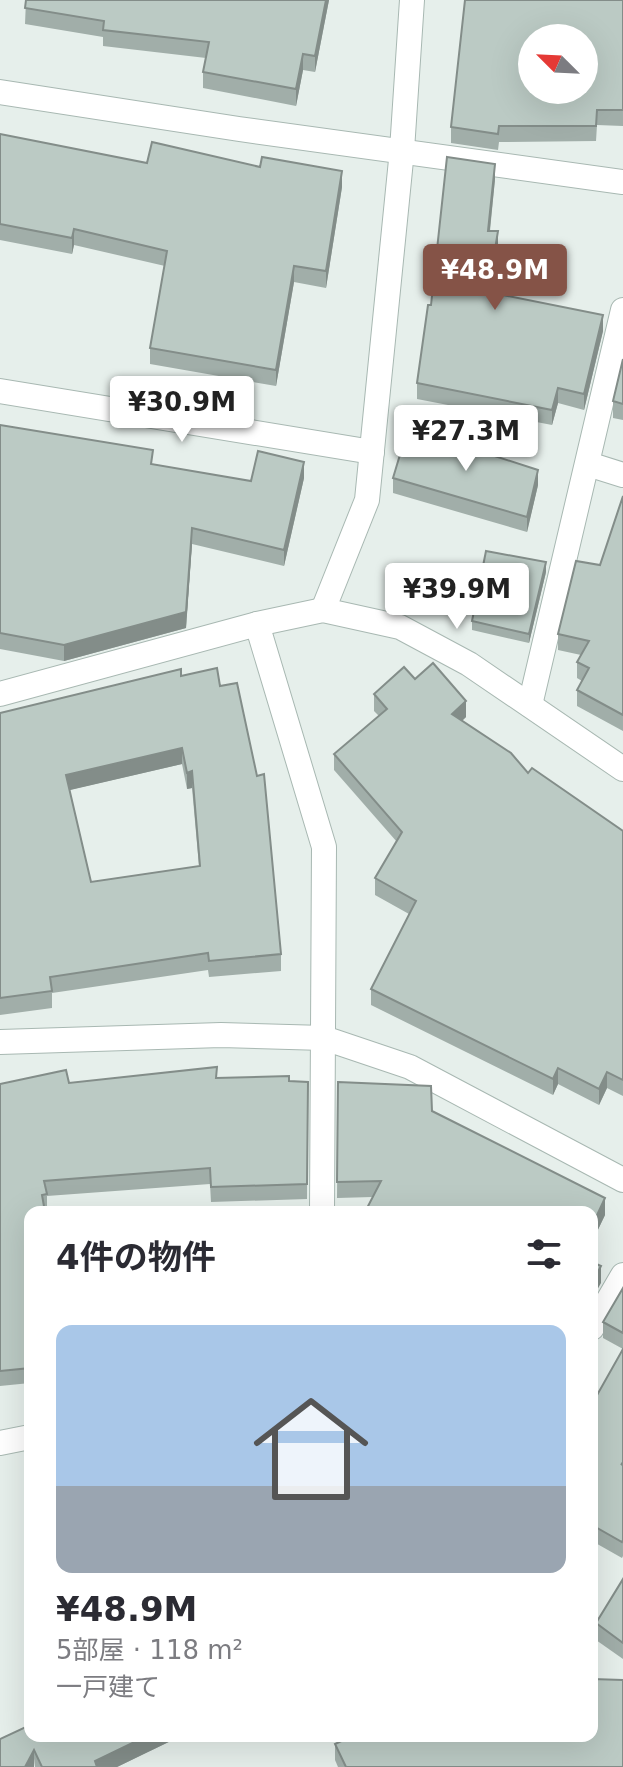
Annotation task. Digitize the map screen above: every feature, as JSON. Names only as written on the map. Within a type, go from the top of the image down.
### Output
[{"type":"street","points":[[323,610],[367,500],[402,150],[412,0]]},
{"type":"street","points":[[0,92],[239,129],[623,182]]},
{"type":"street","points":[[530,705],[623,310]]},
{"type":"street","points":[[0,391],[372,452]]},
{"type":"street","points":[[588,464],[623,475]]},
{"type":"street","points":[[0,694],[257,624],[323,610],[400,627],[469,664],[623,769]]},
{"type":"street","points":[[257,624],[324,847],[322,1206]]},
{"type":"street","points":[[0,1042],[221,1035],[324,1038],[410,1067],[623,1180]]},
{"type":"street","points":[[598,1318],[623,1275]]},
{"type":"street","points":[[0,1443],[24,1438]]},
{"type":"building","points":[[26,0],[326,0],[315,56],[303,54],[296,89],[203,72],[209,42],[103,30],[104,21],[25,8]]},
{"type":"building","points":[[465,0],[623,0],[623,110],[597,110],[596,126],[499,126],[498,134],[451,127]]},
{"type":"building","points":[[0,134],[147,163],[152,142],[260,167],[262,157],[342,171],[326,271],[294,266],[276,370],[150,348],[167,251],[74,229],[72,238],[0,224]]},
{"type":"building","points":[[447,157],[495,164],[488,231],[498,231],[488,292],[603,315],[584,394],[558,388],[552,410],[417,383],[428,305],[431,305]]},
{"type":"building","points":[[623,359],[623,404],[613,401]]},
{"type":"building","points":[[0,425],[153,450],[151,464],[251,481],[258,451],[304,462],[284,550],[192,528],[186,612],[64,645],[0,633]]},
{"type":"building","points":[[408,428],[538,470],[527,517],[393,478]]},
{"type":"building","points":[[623,496],[623,715],[577,690],[589,668],[577,662],[589,641],[558,634],[576,561],[600,565]]},
{"type":"building","points":[[486,551],[546,562],[529,634],[472,621]]},
{"type":"building","points":[[433,663],[466,701],[452,714],[511,753],[528,773],[532,768],[623,831],[623,1080],[607,1072],[599,1089],[558,1068],[553,1079],[371,989],[416,901],[375,878],[402,832],[334,754],[387,709],[374,694],[404,667],[415,679]]},
{"type":"building","points":[[217,668],[220,686],[237,683],[257,776],[264,774],[281,954],[209,961],[208,953],[50,977],[52,991],[0,998],[0,713],[181,669],[181,676]],"holes":[[[182,748],[187,773],[192,771],[200,866],[91,882],[66,775]]]},
{"type":"building","points":[[217,1067],[216,1078],[289,1076],[289,1081],[308,1082],[307,1184],[211,1187],[210,1168],[44,1181],[47,1194],[42,1195],[44,1206],[24,1206],[24,1369],[0,1371],[0,1084],[66,1070],[69,1083]]},
{"type":"building","points":[[338,1082],[431,1086],[432,1111],[605,1198],[598,1213],[598,1206],[368,1206],[381,1181],[337,1182]]},
{"type":"building","points":[[623,1288],[623,1333],[603,1322]]},
{"type":"building","points":[[623,1349],[622,1542],[598,1528],[598,1393]]},
{"type":"building","points":[[623,1579],[623,1643],[598,1624]]},
{"type":"building","points":[[598,1679],[623,1680],[623,1767],[346,1767],[335,1744],[598,1742]]},
{"type":"building","points":[[24,1728],[24,1742],[135,1742],[95,1761],[97,1767],[42,1767],[34,1750],[25,1767],[0,1767],[0,1739]]}]
